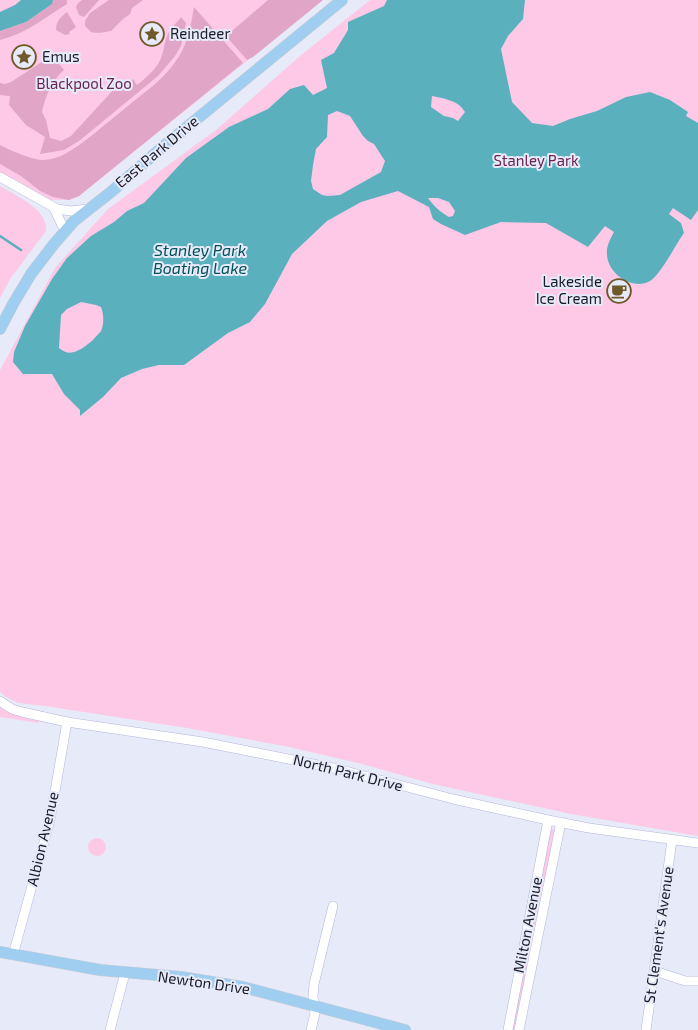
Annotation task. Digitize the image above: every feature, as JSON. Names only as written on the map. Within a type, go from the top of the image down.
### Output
[{"type":"main road","name":"East Park Drive","points":[[0,329],[31,274],[74,221],[342,0]]},
{"type":"main road","name":"Newton Drive","points":[[0,952],[125,973],[181,977],[243,987],[405,1030]]},
{"type":"street","points":[[0,177],[54,208],[72,211],[90,208]]},
{"type":"street","points":[[54,208],[62,225],[67,230]]},
{"type":"street","name":"North Park Drive","points":[[0,701],[12,709],[67,722],[203,742],[320,765],[453,799],[548,820],[698,844]]},
{"type":"street","name":"Albion Avenue","points":[[14,955],[50,820],[67,722]]},
{"type":"street","name":"Milton Avenue","points":[[508,1030],[548,820]]},
{"type":"street","name":"Milton Avenue","points":[[519,1030],[561,822]]},
{"type":"street","name":"St Clement's Avenue","points":[[646,1030],[672,840]]},
{"type":"street","points":[[311,1030],[316,1013],[313,996],[314,984],[333,906]]},
{"type":"street","points":[[654,972],[685,981],[698,981]]},
{"type":"street","points":[[110,1030],[125,973]]},
{"type":"green space","name":"Blackpool Zoo","points":[[0,0],[323,0],[79,196],[69,200],[46,200],[0,177]]},
{"type":"green space","name":"Stanley Park","points":[[370,0],[698,0],[698,836],[571,814],[488,796],[289,747],[187,728],[18,703],[0,692],[0,370],[55,268],[108,209],[216,130],[300,56]]},
{"type":"green space","points":[[0,186],[37,210],[46,223],[46,231],[10,279],[0,298]]},
{"type":"green space","points":[[0,707],[18,716],[39,721],[39,723],[0,717]]},
{"type":"green space","points":[[547,828],[559,830],[520,1030],[508,1030]]},
{"type":"green space","points":[[93,838],[101,838],[106,843],[104,854],[93,856],[88,851],[88,843]]},
{"type":"shaded area","points":[[53,0],[67,0],[67,4],[27,29],[0,40],[0,31],[26,22],[52,4]]},
{"type":"shaded area","points":[[82,0],[99,0],[84,17],[79,15],[76,7]]},
{"type":"shaded area","points":[[109,0],[143,0],[132,8],[130,14],[111,31],[91,32],[85,26],[85,21],[90,13]]},
{"type":"shaded area","points":[[268,0],[323,0],[247,60],[226,36]]},
{"type":"shaded area","points":[[194,7],[243,63],[79,196],[69,200],[53,197],[40,191],[21,176],[0,164],[0,145],[27,157],[45,160],[65,154],[95,133],[153,86],[173,66],[187,40]]},
{"type":"shaded area","points":[[67,12],[76,27],[69,32],[70,34],[65,35],[56,30],[56,27],[59,20]]},
{"type":"shaded area","points":[[181,17],[186,23],[181,46],[158,76],[79,141],[64,150],[40,154],[45,137],[26,125],[9,105],[10,96],[0,95],[0,83],[11,82],[54,54],[64,70],[50,89],[42,112],[50,138],[61,141],[71,136],[116,87],[126,87],[133,79],[137,85],[152,72],[158,64],[169,32]]},
{"type":"water","points":[[21,0],[53,0],[52,4],[26,22],[0,31],[0,12]]},
{"type":"water","name":"Stanley Park Boating Lake","points":[[387,0],[525,0],[523,19],[508,36],[501,49],[512,102],[532,123],[553,126],[597,111],[626,97],[650,92],[670,100],[688,112],[686,116],[698,123],[698,210],[691,220],[673,208],[669,214],[681,223],[684,233],[654,277],[643,284],[636,284],[622,279],[617,274],[608,262],[607,255],[608,246],[614,232],[605,226],[588,247],[546,223],[501,222],[465,235],[433,219],[429,207],[398,191],[361,202],[327,221],[292,254],[265,304],[250,322],[228,333],[184,365],[159,365],[142,369],[121,378],[103,397],[80,416],[80,410],[64,394],[52,374],[23,374],[13,362],[14,352],[25,326],[52,279],[67,258],[91,236],[114,222],[127,211],[144,203],[186,158],[229,127],[268,109],[290,89],[304,85],[313,95],[327,88],[321,60],[334,53],[348,30],[348,22],[384,6]],"holes":[[[432,96],[455,102],[465,112],[458,121],[444,116],[431,107]],[[337,111],[350,116],[363,136],[374,144],[385,161],[381,172],[340,195],[328,196],[322,195],[313,189],[311,181],[316,149],[327,137],[328,115]],[[428,198],[438,198],[449,202],[455,211],[453,216],[449,217],[437,209]],[[81,302],[101,307],[103,316],[101,331],[93,340],[77,351],[68,353],[59,348],[61,315],[67,309]]]},
{"type":"waterway","points":[[0,236],[21,250]]},
{"type":"place","name":"Reindeer","points":[[152,34]]},
{"type":"place","name":"Emus","points":[[24,57]]},
{"type":"place","name":"Lakeside Ice Cream","points":[[619,291]]}]
